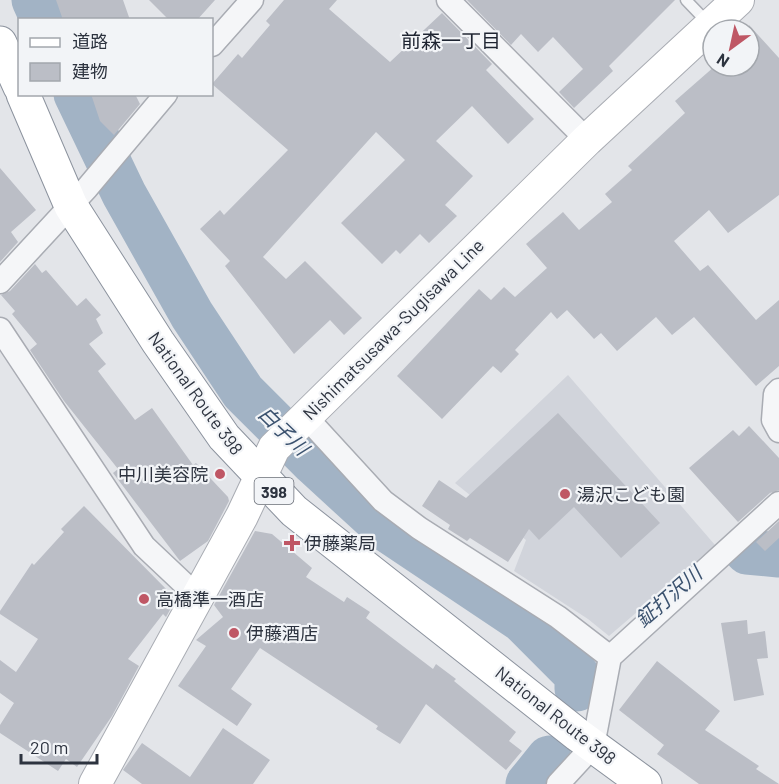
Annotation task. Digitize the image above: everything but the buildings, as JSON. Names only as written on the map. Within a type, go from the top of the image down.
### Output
[{"type":"highway","points":[[0,43],[18,83]]},
{"type":"highway","name":"National Route 398","points":[[24,96],[158,342],[224,437],[261,478],[294,511],[593,746],[645,784]]},
{"type":"main road","name":"Nishimatsusawa-Sugisawa Line","points":[[719,18],[738,0]]},
{"type":"main road","name":"Nishimatsusawa-Sugisawa Line","points":[[95,784],[261,478],[274,448],[587,140],[701,34]]},
{"type":"street","points":[[213,44],[252,0]]},
{"type":"street","points":[[448,0],[587,140]]},
{"type":"street","points":[[0,282],[79,197],[164,96]]},
{"type":"street","points":[[0,329],[144,546],[197,596]]},
{"type":"street","points":[[779,390],[775,394],[773,420],[779,431]]},
{"type":"street","points":[[302,419],[383,501],[419,528],[558,617],[610,657]]},
{"type":"street","points":[[558,784],[593,746],[610,657],[779,503]]},
{"type":"lane","points":[[686,0],[704,18]]},
{"type":"shaded area","points":[[568,375],[715,545],[609,636],[588,619],[514,571],[526,540],[455,483]]},
{"type":"waterway","name":"白子川","points":[[34,0],[42,18]]},
{"type":"waterway","name":"白子川","points":[[77,96],[124,194],[192,315],[243,392],[314,463],[386,529],[522,620],[577,675],[577,689]]},
{"type":"waterway","name":"鉦打沢川","points":[[747,552],[779,555]]},
{"type":"waterway","name":"白子川","points":[[528,784],[549,758]]},
{"type":"place","name":"中川美容院","points":[[220,474]]},
{"type":"place","name":"湯沢こども園","points":[[565,494]]},
{"type":"place","name":"伊藤薬局","points":[[292,543]]},
{"type":"place","name":"高橋準一酒店","points":[[144,599]]},
{"type":"place","name":"伊藤酒店","points":[[234,633]]},
{"type":"district","name":"前森一丁目","points":[[451,40]]}]
